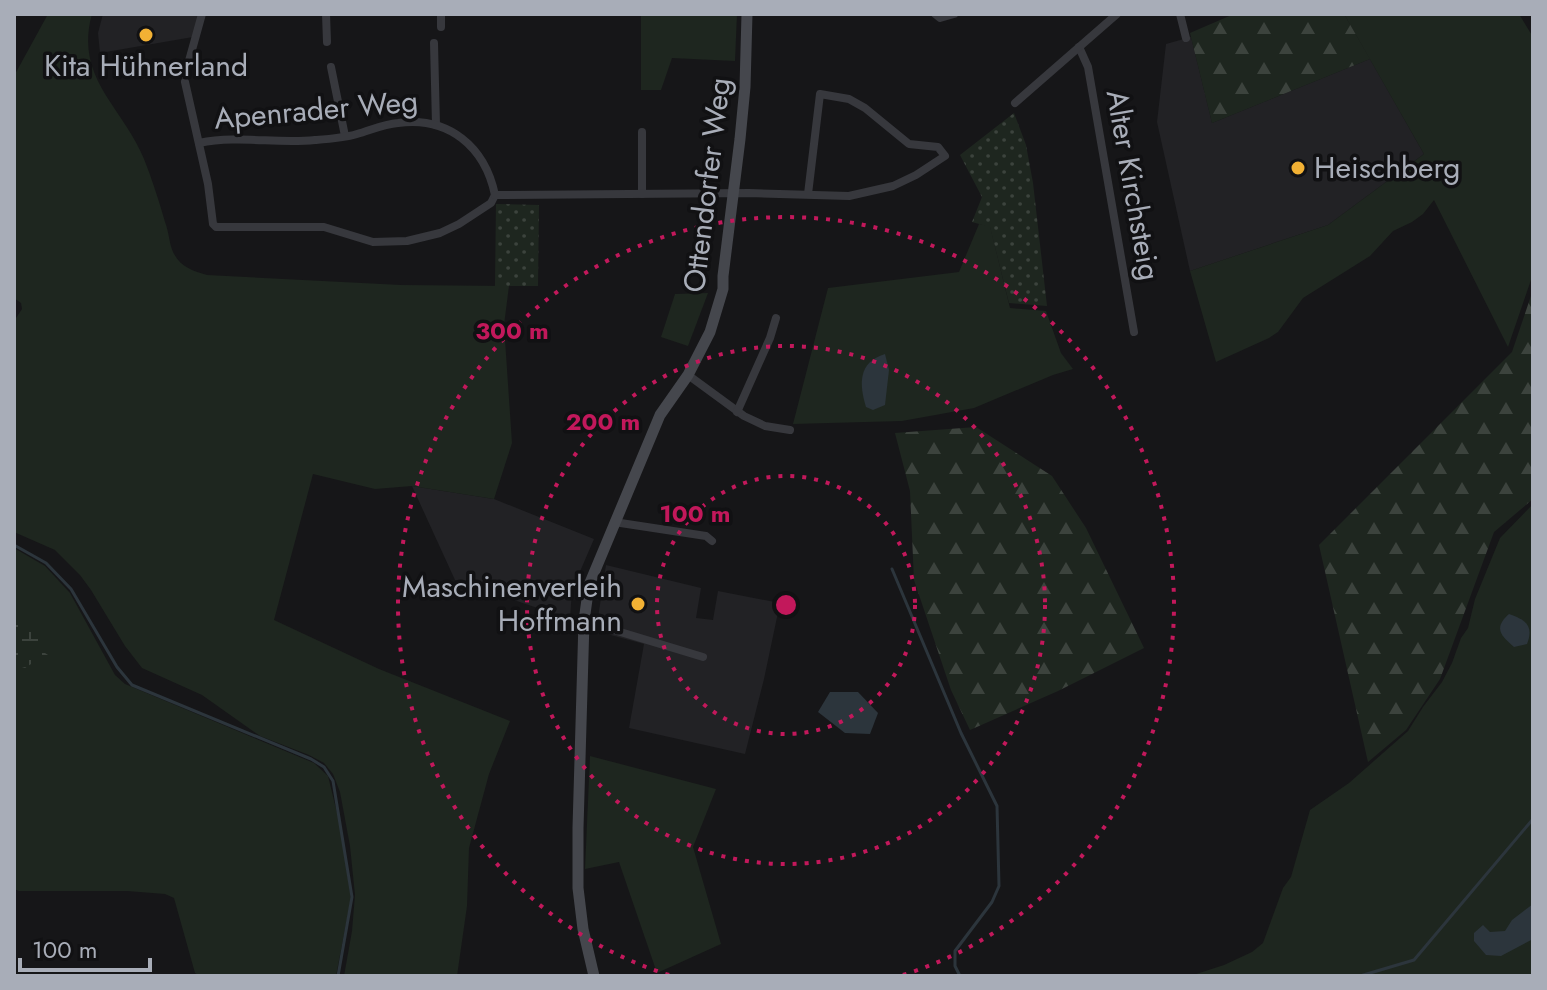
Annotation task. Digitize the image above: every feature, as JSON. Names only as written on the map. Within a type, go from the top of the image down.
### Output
[{"type":"main road","name":"Ottendorfer Weg","points":[[594,976],[583,929],[578,888],[584,621],[589,585],[660,415],[688,375],[710,332],[723,289],[745,87],[747,14]]},
{"type":"street","points":[[202,14],[185,78],[216,227],[324,227],[373,242],[407,241],[440,233],[459,224],[491,203],[495,195],[734,193],[849,196],[893,186],[945,156],[938,147],[909,144],[849,99],[820,94],[808,194]]},
{"type":"street","points":[[326,14],[327,42]]},
{"type":"street","points":[[441,14],[441,27]]},
{"type":"street","points":[[938,16],[954,14]]},
{"type":"street","points":[[1015,103],[1117,14]]},
{"type":"street","points":[[1180,14],[1186,38]]},
{"type":"street","name":"Apenrader Weg","points":[[434,43],[436,125]]},
{"type":"street","name":"Alter Kirchsteig","points":[[1079,47],[1088,67],[1134,332]]},
{"type":"street","points":[[331,67],[345,136]]},
{"type":"street","name":"Apenrader Weg","points":[[199,143],[220,139],[292,141],[359,134],[377,126],[397,123],[436,125],[457,135],[476,151],[488,171],[495,195]]},
{"type":"street","points":[[642,132],[642,194]]},
{"type":"street","points":[[737,412],[776,318]]},
{"type":"street","points":[[688,375],[737,412],[765,426],[790,430]]},
{"type":"street","points":[[614,522],[706,536],[712,541]]},
{"type":"street","points":[[584,621],[703,657]]},
{"type":"shaded area","name":"Kita Hühnerland","points":[[103,14],[199,14],[193,37],[100,53],[98,33]]},
{"type":"shaded area","points":[[1191,37],[1212,123],[1370,59],[1424,154],[1328,225],[1190,271],[1157,122],[1166,44]]},
{"type":"shaded area","points":[[885,354],[889,370],[885,405],[873,410],[866,407],[863,375],[870,362]]},
{"type":"shaded area","points":[[412,486],[494,499],[594,539],[572,590],[570,619],[455,580]]},
{"type":"shaded area","points":[[606,565],[701,588],[696,618],[713,620],[718,591],[780,603],[745,754],[629,728],[644,644],[596,631]]},
{"type":"shaded area","points":[[1509,614],[1527,624],[1530,633],[1527,644],[1514,647],[1502,635],[1501,624]]},
{"type":"shaded area","points":[[830,692],[858,692],[878,713],[870,734],[845,733],[818,712]]},
{"type":"shaded area","points":[[1533,904],[1533,939],[1501,956],[1486,955],[1474,941],[1474,933],[1483,925],[1490,932],[1505,931],[1512,920]]},
{"type":"green space","points":[[48,14],[92,14],[88,36],[95,74],[135,140],[158,198],[173,252],[187,268],[207,275],[401,285],[509,286],[504,325],[512,443],[494,499],[412,486],[375,489],[313,474],[274,620],[379,669],[510,721],[489,774],[469,848],[467,906],[457,976],[344,976],[355,895],[350,846],[340,792],[333,774],[324,763],[309,755],[260,736],[202,695],[142,668],[80,575],[55,550],[14,532],[14,321],[22,309],[21,303],[14,298],[14,76]]},
{"type":"green space","points":[[641,14],[737,14],[735,61],[672,58],[661,90],[641,90]]},
{"type":"green space","points":[[1234,14],[1344,14],[1370,59],[1212,123],[1190,33]]},
{"type":"green space","points":[[1344,14],[1519,14],[1533,37],[1533,274],[1508,347],[1434,200],[1423,214],[1393,231],[1370,256],[1303,298],[1278,332],[1216,362],[1190,271],[1328,225],[1424,154]]},
{"type":"green space","points":[[1014,113],[1026,145],[1033,183],[1047,306],[1009,303],[990,227],[972,222],[982,197],[960,155]]},
{"type":"green space","points":[[496,204],[539,205],[538,286],[495,286]]},
{"type":"green space","points":[[979,224],[990,226],[1010,308],[1046,311],[1061,353],[1073,369],[974,408],[902,421],[793,424],[828,288],[959,272]]},
{"type":"green space","points":[[1533,290],[1533,499],[1494,532],[1440,679],[1406,730],[1368,762],[1319,545],[1512,352]]},
{"type":"green space","points":[[708,293],[688,346],[661,337],[675,294]]},
{"type":"green space","points":[[976,427],[1052,476],[1086,528],[1144,648],[970,730],[951,690],[914,580],[910,491],[895,433]]},
{"type":"green space","points":[[1533,504],[1533,976],[1190,976],[1224,965],[1252,952],[1263,943],[1283,888],[1291,877],[1310,810],[1349,783],[1408,731],[1452,663],[1500,538]]},
{"type":"green space","points":[[14,548],[45,566],[70,593],[115,675],[125,684],[314,763],[328,776],[340,825],[351,898],[336,976],[200,976],[195,973],[174,898],[165,894],[127,891],[14,889]]},
{"type":"green space","points":[[19,613],[42,631],[37,651],[48,655],[41,664],[31,664],[25,668],[19,666],[14,640]]},
{"type":"green space","points":[[590,756],[716,789],[693,847],[721,944],[657,973],[619,862],[585,869]]},
{"type":"waterway","points":[[14,545],[46,563],[71,589],[117,667],[132,685],[324,767],[333,781],[352,897],[338,976]]},
{"type":"waterway","points":[[892,569],[961,733],[997,806],[999,886],[992,902],[955,951],[955,966],[960,976]]},
{"type":"waterway","points":[[1360,976],[1414,960],[1533,819]]},
{"type":"place","name":"Kita Hühnerland","points":[[146,35]]},
{"type":"place","name":"Heischberg","points":[[1298,168]]},
{"type":"place","name":"Maschinenverleih Hoffmann","points":[[638,604]]}]
